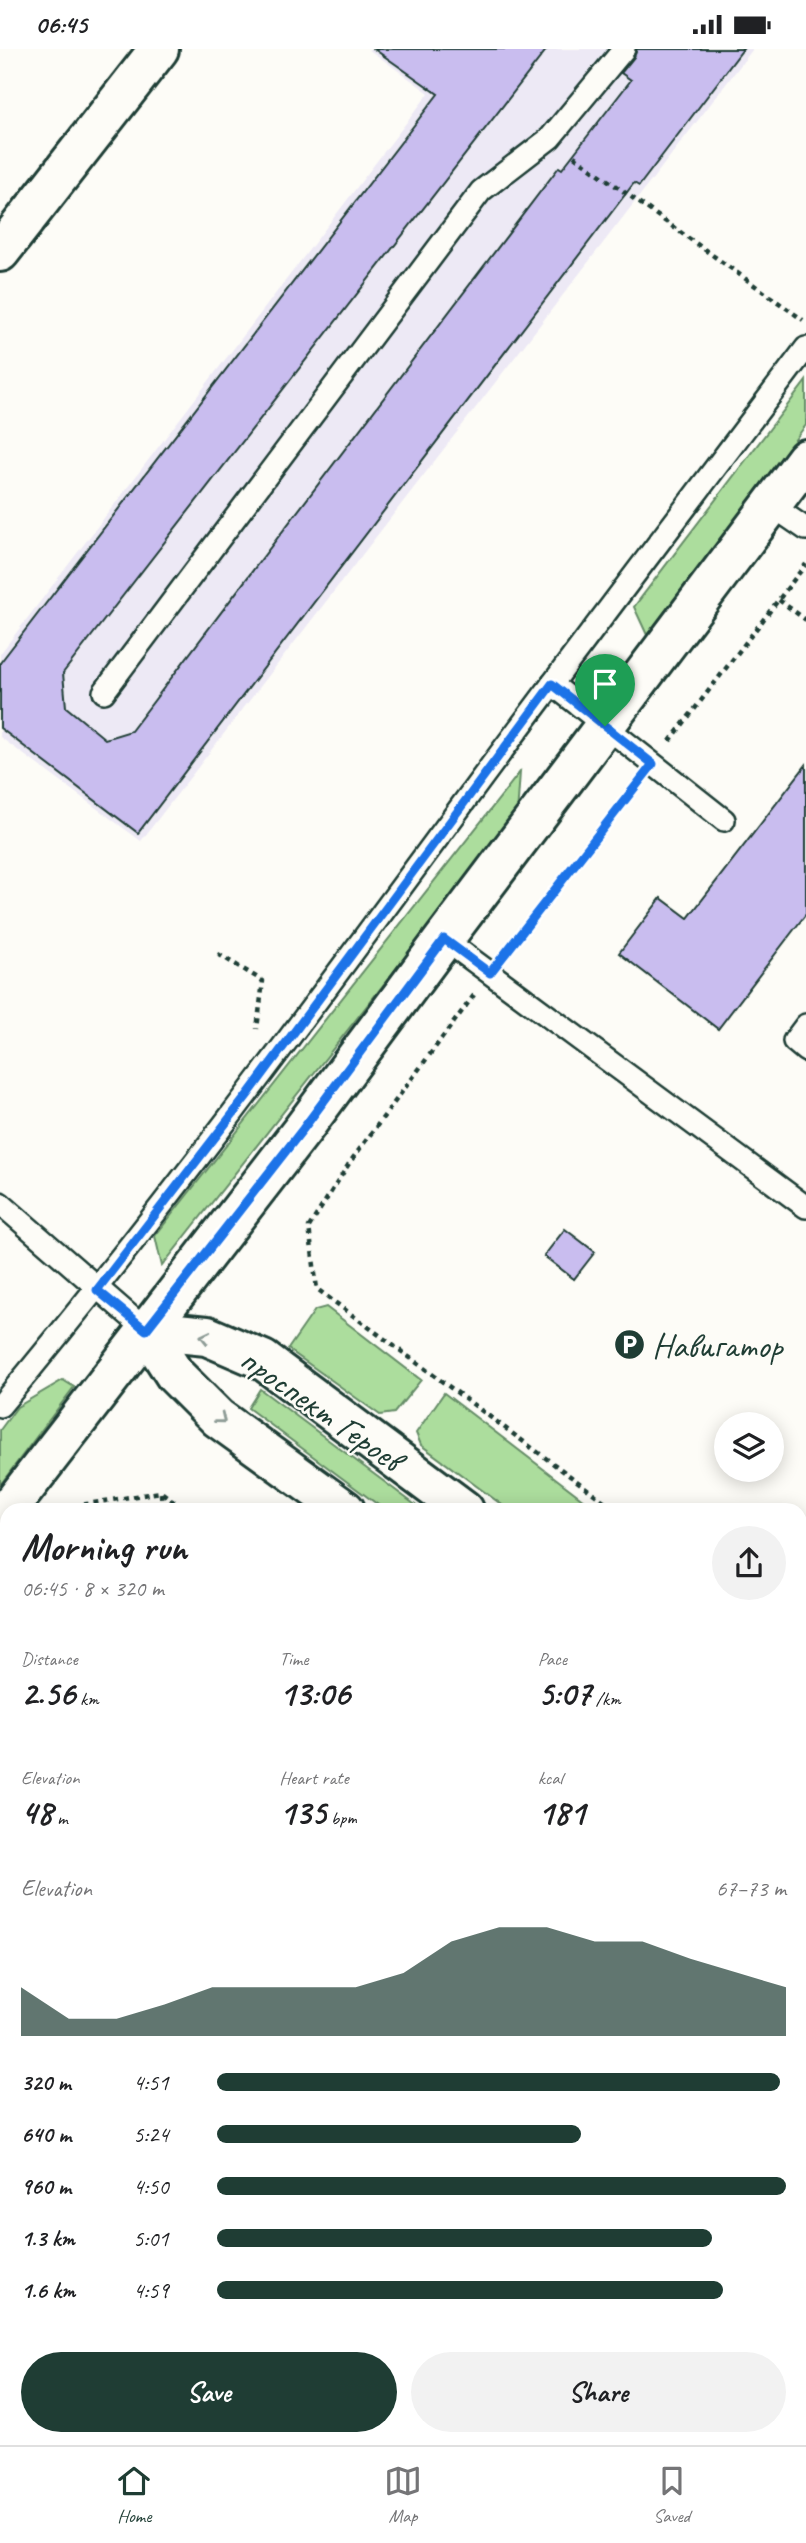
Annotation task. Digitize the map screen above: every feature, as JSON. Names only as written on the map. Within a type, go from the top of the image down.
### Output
[{"type":"main road","points":[[0,252],[159,49]]},
{"type":"main road","points":[[14,1503],[303,1129],[806,459]]},
{"type":"main road","name":"проспект Героев","points":[[146,1330],[175,1375],[219,1418],[335,1503]]},
{"type":"main road","name":"проспект Героев","points":[[146,1330],[207,1336],[263,1360],[455,1503]]},
{"type":"lane","points":[[104,692],[481,191],[550,138],[624,49]]},
{"type":"lane","points":[[0,1406],[97,1290],[249,1093],[552,684],[806,348]]},
{"type":"lane","points":[[771,505],[806,529]]},
{"type":"lane","points":[[552,684],[724,820]]},
{"type":"lane","points":[[444,939],[806,1207]]},
{"type":"lane","points":[[806,1025],[793,1041],[806,1051]]},
{"type":"lane","points":[[0,1203],[146,1330]]},
{"type":"path","points":[[550,138],[806,323]]},
{"type":"path","points":[[607,1503],[317,1289],[309,1227],[350,1162],[490,973],[806,565]]},
{"type":"path","points":[[779,600],[806,620]]},
{"type":"path","points":[[218,954],[263,981]]},
{"type":"path","points":[[161,1492],[162,1503]]},
{"type":"path","points":[[93,1503],[161,1492],[176,1503]]},
{"type":"shaded area","points":[[368,49],[753,49],[141,841],[0,737],[0,654],[429,93]]},
{"type":"green space","points":[[806,381],[806,425],[647,635],[634,607]]},
{"type":"green space","points":[[520,772],[517,815],[162,1266],[155,1236]]},
{"type":"green space","points":[[326,1307],[421,1380],[394,1413],[380,1415],[288,1349],[315,1310]]},
{"type":"green space","points":[[63,1380],[74,1387],[0,1485],[0,1430],[17,1407]]},
{"type":"green space","points":[[260,1389],[413,1503],[376,1503],[248,1408]]},
{"type":"green space","points":[[444,1393],[588,1503],[500,1503],[421,1445],[416,1433]]},
{"type":"building","points":[[374,49],[547,49],[63,673],[66,707],[105,739],[131,731],[559,167],[562,169],[631,80],[621,73],[637,49],[743,49],[639,186],[634,183],[138,833],[0,728],[0,663],[438,94]]},
{"type":"building","points":[[806,765],[806,914],[718,1029],[619,953],[661,898],[688,918]]},
{"type":"building","points":[[565,1229],[595,1252],[574,1279],[544,1256]]},
{"type":"place","name":"Навигатор","points":[[629,1345]]},
{"type":"route","points":[[552,684],[605,726],[653,764],[490,973],[444,939],[303,1129],[146,1330],[97,1290],[249,1093],[552,684]]}]
